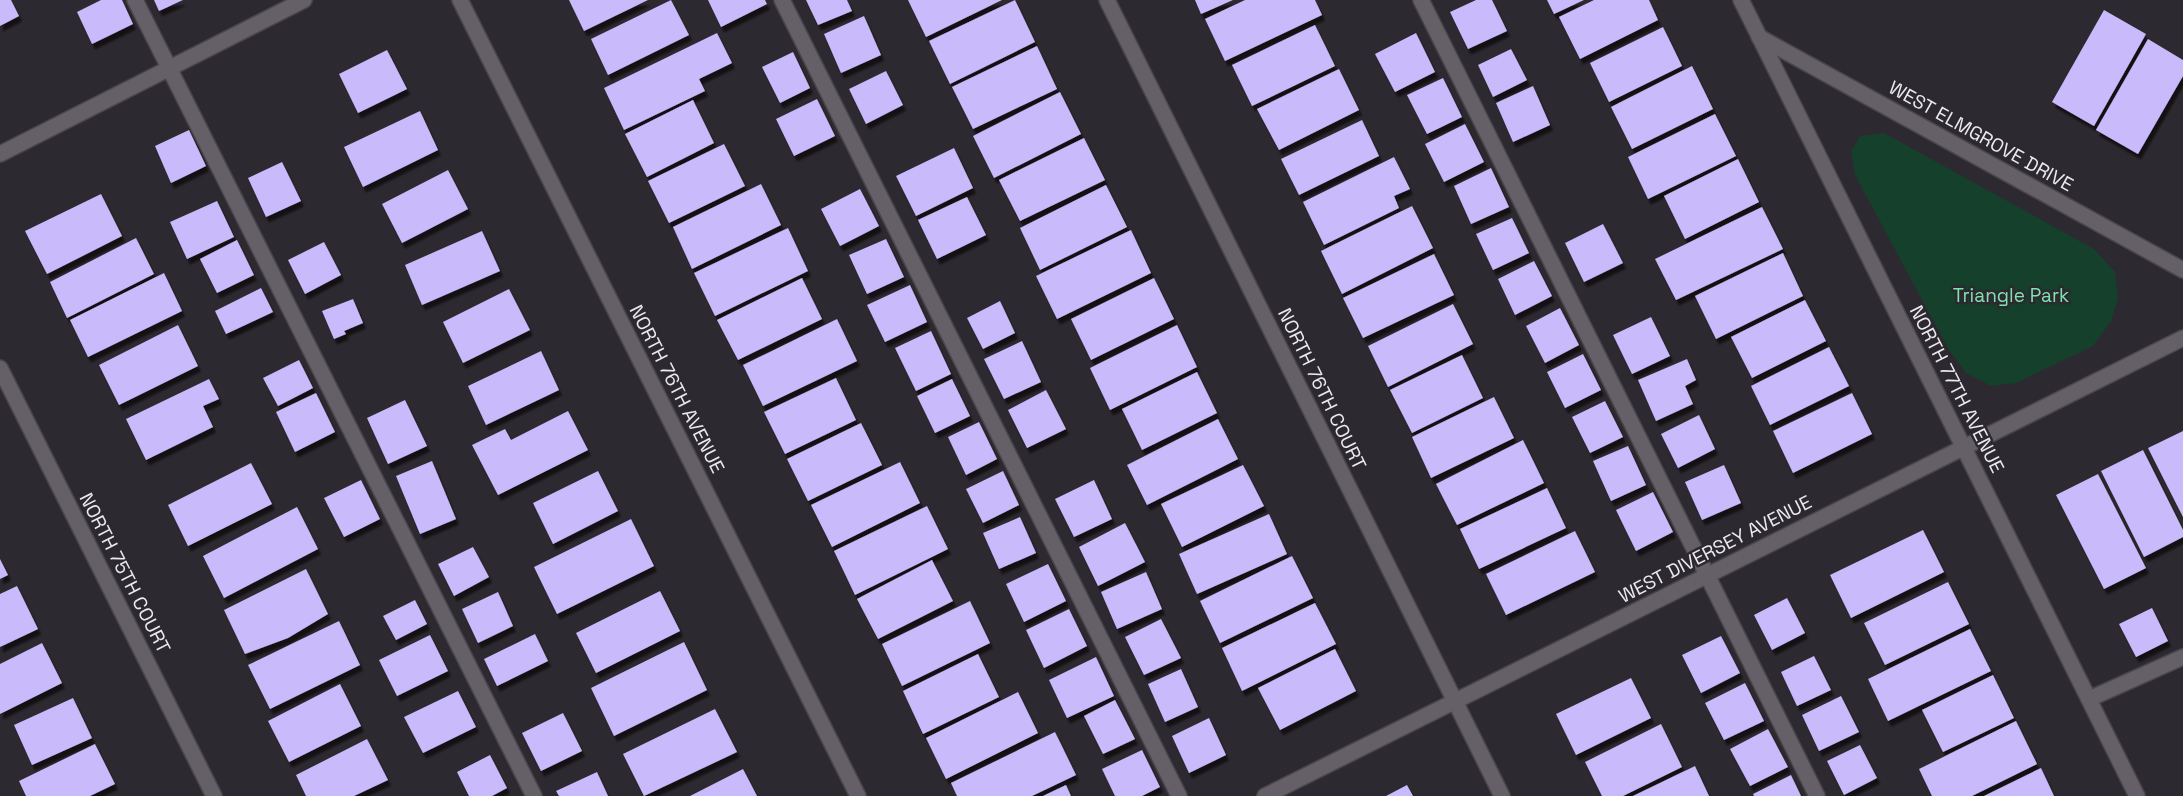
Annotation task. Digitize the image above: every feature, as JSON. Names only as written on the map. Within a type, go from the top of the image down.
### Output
[{"type":"street","points":[[135,0],[534,796]]},
{"type":"street","points":[[0,154],[304,0]]},
{"type":"street","name":"NORTH 76TH AVENUE","points":[[460,0],[858,796]]},
{"type":"street","points":[[782,0],[1179,796]]},
{"type":"street","name":"NORTH 76TH COURT","points":[[1106,0],[1502,796]]},
{"type":"street","points":[[1421,0],[1817,796]]},
{"type":"street","name":"NORTH 77TH AVENUE","points":[[1741,0],[2138,796]]},
{"type":"street","name":"WEST ELMGROVE DRIVE","points":[[1759,37],[2183,270]]},
{"type":"street","name":"WEST DIVERSEY AVENUE","points":[[1265,796],[2183,338]]},
{"type":"street","name":"NORTH 75TH COURT","points":[[0,368],[214,796]]},
{"type":"street","points":[[2089,699],[2183,657]]},
{"type":"green space","name":"Triangle Park","points":[[1884,133],[2094,249],[2115,272],[2118,299],[2111,321],[2093,346],[2016,383],[1991,386],[1966,373],[1949,350],[1855,175],[1851,152],[1860,136]]},
{"type":"building","points":[[0,0],[11,0],[19,16],[0,26]]},
{"type":"building","points":[[101,0],[122,0],[133,24],[92,44],[77,12]]},
{"type":"building","points":[[154,0],[183,0],[159,11]]},
{"type":"building","points":[[569,0],[648,0],[584,31]]},
{"type":"building","points":[[671,0],[689,35],[608,75],[591,39]]},
{"type":"building","points":[[708,0],[765,0],[767,4],[721,27]]},
{"type":"building","points":[[806,0],[847,0],[852,11],[818,25]]},
{"type":"building","points":[[908,0],[1002,0],[926,37]]},
{"type":"building","points":[[1015,0],[1035,42],[950,84],[929,41]]},
{"type":"building","points":[[1195,0],[1233,0],[1201,14]]},
{"type":"building","points":[[1245,0],[1315,0],[1322,15],[1225,61],[1205,19]]},
{"type":"building","points":[[1476,0],[1492,0],[1507,31],[1468,49],[1450,12]]},
{"type":"building","points":[[1547,0],[1584,0],[1554,14]]},
{"type":"building","points":[[1594,0],[1649,0],[1658,20],[1580,59],[1559,17]]},
{"type":"building","points":[[2104,10],[2146,34],[2094,126],[2052,102]]},
{"type":"building","points":[[864,16],[881,55],[841,73],[824,34]]},
{"type":"building","points":[[1315,25],[1335,66],[1252,106],[1232,65]]},
{"type":"building","points":[[1663,27],[1682,66],[1609,102],[1590,63]]},
{"type":"building","points":[[717,33],[732,63],[699,79],[705,91],[624,130],[604,88]]},
{"type":"building","points":[[1416,33],[1435,72],[1395,92],[1375,54]]},
{"type":"building","points":[[2148,39],[2183,60],[2183,76],[2138,154],[2096,130]]},
{"type":"building","points":[[1037,46],[1057,89],[973,129],[952,87]]},
{"type":"building","points":[[1511,49],[1527,80],[1493,97],[1478,65]]},
{"type":"building","points":[[387,50],[407,89],[358,113],[339,74]]},
{"type":"building","points":[[793,52],[810,88],[780,103],[762,67]]},
{"type":"building","points":[[1692,66],[1713,109],[1632,149],[1611,107]]},
{"type":"building","points":[[1339,69],[1359,110],[1279,150],[1257,109]]},
{"type":"building","points":[[886,71],[903,105],[866,124],[849,89]]},
{"type":"building","points":[[1443,78],[1462,117],[1427,134],[1407,95]]},
{"type":"building","points":[[1533,86],[1550,125],[1513,142],[1496,103]]},
{"type":"building","points":[[1060,92],[1081,134],[994,178],[973,136]]},
{"type":"building","points":[[817,99],[835,136],[794,156],[776,119]]},
{"type":"building","points":[[693,100],[714,143],[647,177],[625,134]]},
{"type":"building","points":[[420,111],[438,150],[363,187],[344,147]]},
{"type":"building","points":[[1715,114],[1736,156],[1648,199],[1628,157]]},
{"type":"building","points":[[1362,120],[1379,156],[1299,195],[1281,159]]},
{"type":"building","points":[[1465,124],[1484,162],[1444,182],[1425,144]]},
{"type":"building","points":[[189,130],[206,166],[171,183],[155,146]]},
{"type":"building","points":[[1084,138],[1105,180],[1020,221],[999,180]]},
{"type":"building","points":[[724,144],[745,186],[669,223],[648,181]]},
{"type":"building","points":[[954,148],[973,188],[916,216],[896,176]]},
{"type":"building","points":[[1394,157],[1410,189],[1394,196],[1399,208],[1324,245],[1303,202]]},
{"type":"building","points":[[1738,159],[1759,202],[1685,239],[1664,196]]},
{"type":"building","points":[[282,162],[301,201],[266,217],[248,178]]},
{"type":"building","points":[[1491,168],[1509,207],[1471,224],[1454,186]]},
{"type":"building","points":[[448,170],[468,209],[402,243],[382,204]]},
{"type":"building","points":[[761,184],[781,225],[692,269],[673,227]]},
{"type":"building","points":[[1106,185],[1127,227],[1040,270],[1020,228]]},
{"type":"building","points":[[860,189],[879,226],[840,246],[821,209]]},
{"type":"building","points":[[101,194],[122,236],[47,274],[25,231]]},
{"type":"building","points":[[967,197],[986,235],[937,259],[918,220]]},
{"type":"building","points":[[217,201],[234,237],[187,259],[170,222]]},
{"type":"building","points":[[1412,206],[1433,248],[1342,294],[1321,251]]},
{"type":"building","points":[[1762,207],[1783,249],[1676,300],[1655,259]]},
{"type":"building","points":[[1512,218],[1529,253],[1493,270],[1476,234]]},
{"type":"building","points":[[1603,224],[1623,263],[1584,282],[1565,243]]},
{"type":"building","points":[[788,228],[808,271],[715,316],[694,273]]},
{"type":"building","points":[[1131,230],[1151,273],[1057,319],[1036,276]]},
{"type":"building","points":[[482,231],[500,271],[422,305],[405,265]]},
{"type":"building","points":[[136,238],[154,274],[67,318],[50,282]]},
{"type":"building","points":[[886,239],[904,277],[867,294],[849,255]]},
{"type":"building","points":[[237,240],[254,275],[217,293],[200,259]]},
{"type":"building","points":[[324,242],[341,275],[305,294],[288,260]]},
{"type":"building","points":[[1783,253],[1803,296],[1716,339],[1695,296]]},
{"type":"building","points":[[1434,254],[1454,295],[1363,338],[1343,298]]},
{"type":"building","points":[[1534,261],[1552,296],[1515,315],[1498,279]]},
{"type":"building","points":[[164,273],[182,311],[88,357],[70,320]]},
{"type":"building","points":[[802,278],[822,319],[738,360],[717,320]]},
{"type":"building","points":[[1154,278],[1174,319],[1091,360],[1071,319]]},
{"type":"building","points":[[910,285],[927,322],[885,342],[867,305]]},
{"type":"building","points":[[261,288],[273,312],[226,334],[215,311]]},
{"type":"building","points":[[509,289],[530,330],[463,363],[443,322]]},
{"type":"building","points":[[353,299],[363,323],[344,331],[346,334],[334,339],[322,311]]},
{"type":"building","points":[[1805,300],[1826,341],[1752,378],[1731,337]]},
{"type":"building","points":[[1000,301],[1015,333],[983,349],[967,318]]},
{"type":"building","points":[[1453,304],[1473,344],[1388,387],[1368,346]]},
{"type":"building","points":[[1560,308],[1579,345],[1545,363],[1526,326]]},
{"type":"building","points":[[1651,317],[1670,356],[1632,374],[1613,335]]},
{"type":"building","points":[[837,319],[857,361],[763,406],[743,365]]},
{"type":"building","points":[[178,325],[198,366],[119,405],[99,365]]},
{"type":"building","points":[[1177,325],[1197,367],[1110,410],[1090,368]]},
{"type":"building","points":[[931,331],[951,374],[916,391],[895,348]]},
{"type":"building","points":[[1022,341],[1041,382],[1004,399],[984,359]]},
{"type":"building","points":[[1829,347],[1849,386],[1770,425],[1751,386]]},
{"type":"building","points":[[541,351],[559,390],[486,425],[468,386]]},
{"type":"building","points":[[1583,354],[1601,390],[1565,408],[1547,372]]},
{"type":"building","points":[[1462,355],[1483,398],[1412,433],[1390,390]]},
{"type":"building","points":[[1687,359],[1696,380],[1685,386],[1693,404],[1656,421],[1638,380]]},
{"type":"building","points":[[299,360],[313,388],[278,406],[263,378]]},
{"type":"building","points":[[1197,372],[1217,413],[1142,450],[1122,409]]},
{"type":"building","points":[[836,378],[856,420],[785,454],[764,412]]},
{"type":"building","points":[[209,379],[219,399],[203,406],[213,427],[146,460],[126,419]]},
{"type":"building","points":[[952,379],[970,416],[935,433],[917,396]]},
{"type":"building","points":[[1046,390],[1066,429],[1027,448],[1008,410]]},
{"type":"building","points":[[316,393],[335,432],[295,452],[276,412]]},
{"type":"building","points":[[1852,393],[1872,434],[1793,473],[1773,431]]},
{"type":"building","points":[[1494,397],[1514,438],[1431,478],[1412,437]]},
{"type":"building","points":[[405,400],[427,446],[388,464],[367,418]]},
{"type":"building","points":[[1605,401],[1623,437],[1590,453],[1572,417]]},
{"type":"building","points":[[568,411],[588,450],[498,495],[472,445],[505,429],[511,440]]},
{"type":"building","points":[[1699,415],[1715,449],[1678,468],[1661,434]]},
{"type":"building","points":[[1218,419],[1238,459],[1147,505],[1127,465]]},
{"type":"building","points":[[979,422],[997,459],[966,475],[948,437]]},
{"type":"building","points":[[861,423],[882,465],[808,501],[787,459]]},
{"type":"building","points":[[2183,431],[2183,517],[2148,448]]},
{"type":"building","points":[[1523,440],[1544,483],[1457,525],[1436,484]]},
{"type":"building","points":[[1628,446],[1646,485],[1611,501],[1593,461]]},
{"type":"building","points":[[2143,450],[2183,530],[2183,537],[2144,557],[2101,471]]},
{"type":"building","points":[[432,461],[456,519],[420,534],[396,476]]},
{"type":"building","points":[[900,462],[920,503],[832,547],[811,505]]},
{"type":"building","points":[[251,463],[272,504],[188,546],[168,505]]},
{"type":"building","points":[[1243,465],[1264,506],[1182,547],[1161,504]]},
{"type":"building","points":[[1724,465],[1741,503],[1702,520],[1685,482]]},
{"type":"building","points":[[598,471],[618,511],[553,544],[533,503]]},
{"type":"building","points":[[1003,471],[1019,505],[983,523],[966,489]]},
{"type":"building","points":[[2098,474],[2146,568],[2104,589],[2056,495]]},
{"type":"building","points":[[361,480],[380,519],[344,537],[324,498]]},
{"type":"building","points":[[1094,480],[1112,519],[1074,537],[1055,499]]},
{"type":"building","points":[[1547,488],[1566,528],[1479,569],[1460,529]]},
{"type":"building","points":[[1653,492],[1673,532],[1636,551],[1616,510]]},
{"type":"building","points":[[927,506],[948,549],[855,595],[834,551]]},
{"type":"building","points":[[297,507],[318,549],[224,598],[203,556]]},
{"type":"building","points":[[1269,514],[1287,554],[1197,594],[1179,554]]},
{"type":"building","points":[[1020,517],[1036,553],[999,569],[983,533]]},
{"type":"building","points":[[631,519],[654,566],[557,614],[534,567]]},
{"type":"building","points":[[1125,523],[1145,562],[1098,586],[1079,547]]},
{"type":"building","points":[[1923,530],[1944,572],[1851,618],[1830,575]]},
{"type":"building","points":[[1575,531],[1595,572],[1506,615],[1486,574]]},
{"type":"building","points":[[473,547],[489,577],[454,596],[438,564]]},
{"type":"building","points":[[1292,556],[1313,598],[1220,643],[1200,601]]},
{"type":"building","points":[[0,559],[8,575],[0,579]]},
{"type":"building","points":[[932,560],[953,601],[878,639],[857,599]]},
{"type":"building","points":[[1048,564],[1066,601],[1024,622],[1006,584]]},
{"type":"building","points":[[306,569],[328,614],[288,638],[245,654],[224,610]]},
{"type":"building","points":[[1146,572],[1162,609],[1117,629],[1101,592]]},
{"type":"building","points":[[1948,582],[1969,624],[1885,665],[1864,623]]},
{"type":"building","points":[[17,586],[38,629],[0,647],[0,594]]},
{"type":"building","points":[[660,591],[680,631],[596,673],[576,633]]},
{"type":"building","points":[[498,592],[513,626],[478,643],[462,609]]},
{"type":"building","points":[[1787,598],[1805,633],[1772,650],[1754,615]]},
{"type":"building","points":[[415,600],[427,624],[396,640],[383,616]]},
{"type":"building","points":[[970,601],[990,643],[902,686],[882,644]]},
{"type":"building","points":[[1315,603],[1336,644],[1242,691],[1222,648]]},
{"type":"building","points":[[2152,608],[2168,641],[2136,657],[2119,624]]},
{"type":"building","points":[[1069,609],[1087,646],[1044,668],[1026,630]]},
{"type":"building","points":[[1161,619],[1181,658],[1144,675],[1125,637]]},
{"type":"building","points":[[339,621],[360,665],[270,709],[248,665]]},
{"type":"building","points":[[1970,629],[1991,671],[1888,721],[1868,679]]},
{"type":"building","points":[[535,634],[548,661],[497,686],[484,659]]},
{"type":"building","points":[[430,635],[448,671],[397,696],[379,660]]},
{"type":"building","points":[[1721,636],[1740,673],[1701,693],[1682,655]]},
{"type":"building","points":[[684,642],[707,690],[614,736],[591,688]]},
{"type":"building","points":[[42,643],[62,683],[0,714],[0,664]]},
{"type":"building","points":[[1335,649],[1356,691],[1280,730],[1258,688]]},
{"type":"building","points":[[978,654],[999,697],[923,734],[903,691]]},
{"type":"building","points":[[1814,656],[1831,690],[1797,706],[1781,672]]},
{"type":"building","points":[[1096,657],[1114,696],[1067,718],[1049,680]]},
{"type":"building","points":[[1181,669],[1198,707],[1165,722],[1148,684]]},
{"type":"building","points":[[1993,675],[2014,718],[1943,752],[1922,710]]},
{"type":"building","points":[[1631,678],[1651,718],[1576,755],[1556,714]]},
{"type":"building","points":[[1745,683],[1764,721],[1724,740],[1705,703]]},
{"type":"building","points":[[340,684],[361,726],[289,762],[268,721]]},
{"type":"building","points":[[458,691],[476,727],[423,753],[404,717]]},
{"type":"building","points":[[1018,692],[1038,733],[946,779],[926,738]]},
{"type":"building","points":[[1841,696],[1859,732],[1819,751],[1802,715]]},
{"type":"building","points":[[73,698],[92,738],[32,765],[14,725]]},
{"type":"building","points":[[1115,700],[1135,739],[1103,754],[1084,716]]},
{"type":"building","points":[[715,709],[737,752],[644,796],[623,754]]},
{"type":"building","points":[[563,713],[582,751],[541,771],[522,733]]},
{"type":"building","points":[[1209,718],[1226,755],[1189,773],[1172,736]]},
{"type":"building","points":[[2016,721],[2037,764],[1972,796],[1932,796],[1919,769]]},
{"type":"building","points":[[1661,724],[1682,767],[1623,796],[1602,796],[1585,762]]},
{"type":"building","points":[[1768,729],[1788,767],[1750,786],[1730,749]]},
{"type":"building","points":[[1055,732],[1076,775],[1032,796],[957,796],[951,783]]},
{"type":"building","points":[[367,739],[388,780],[354,796],[306,796],[296,775]]},
{"type":"building","points":[[95,744],[115,784],[90,796],[26,796],[19,781]]},
{"type":"building","points":[[1860,745],[1877,778],[1844,795],[1827,761]]},
{"type":"building","points":[[1142,750],[1160,787],[1142,796],[1115,796],[1102,769]]},
{"type":"building","points":[[490,755],[507,788],[492,796],[469,796],[457,772]]},
{"type":"building","points":[[1695,766],[1709,796],[1633,796]]},
{"type":"building","points":[[2041,768],[2054,796],[1984,796]]},
{"type":"building","points":[[743,769],[757,796],[690,796]]},
{"type":"building","points":[[597,772],[608,796],[559,796],[556,791]]},
{"type":"building","points":[[1791,775],[1801,796],[1754,796],[1753,794]]},
{"type":"building","points":[[1066,785],[1071,796],[1043,796]]},
{"type":"building","points":[[1407,785],[1413,796],[1386,796]]}]
